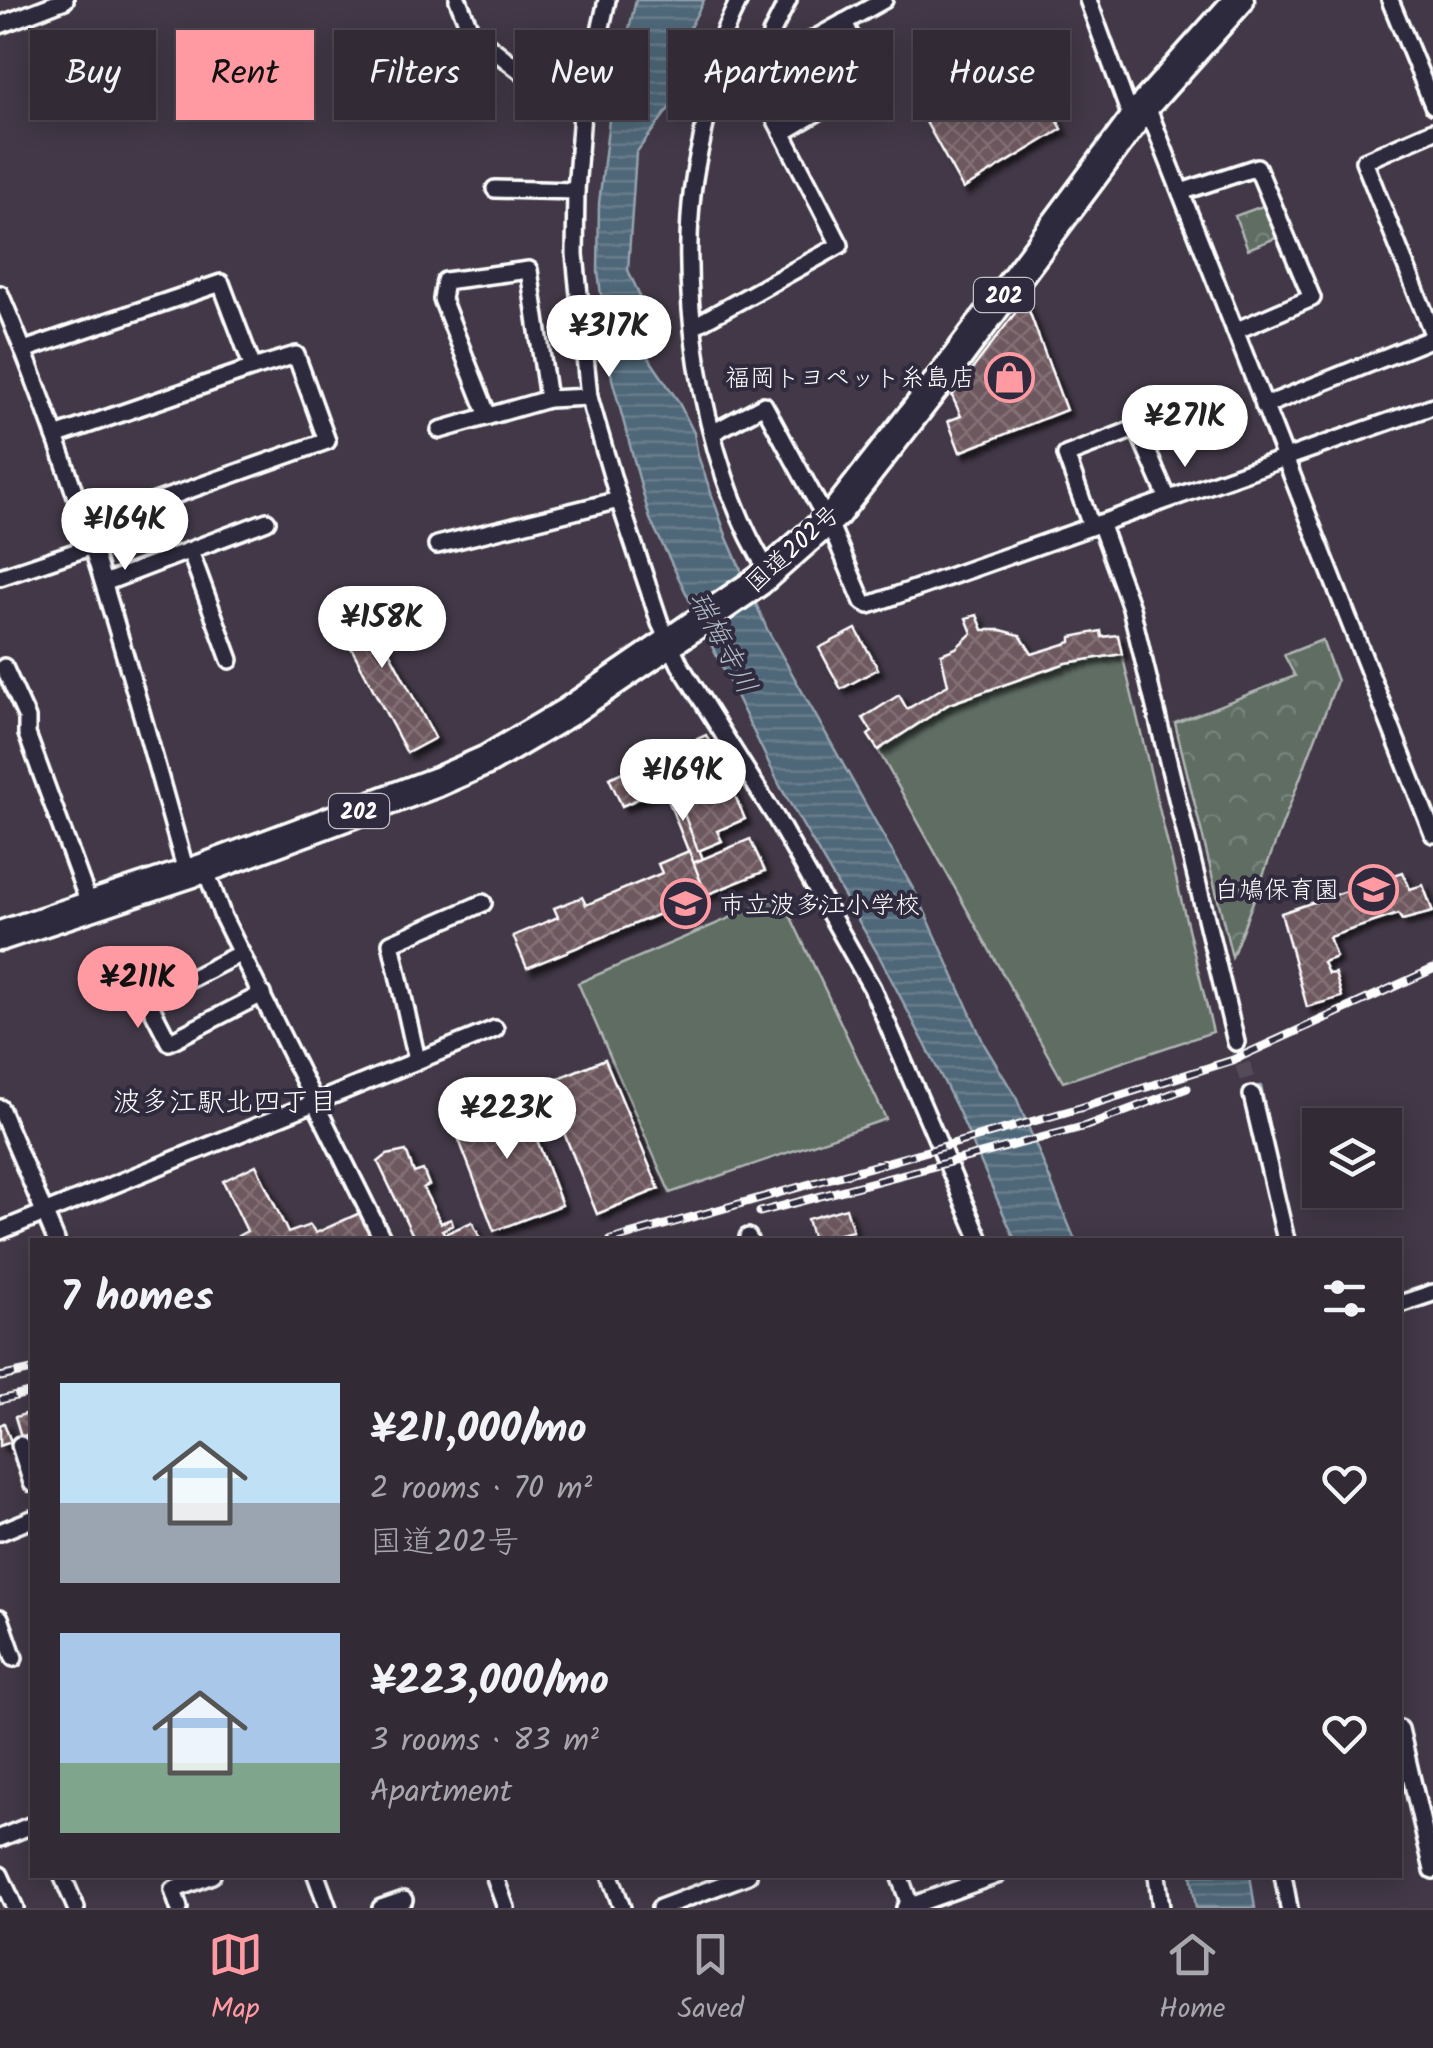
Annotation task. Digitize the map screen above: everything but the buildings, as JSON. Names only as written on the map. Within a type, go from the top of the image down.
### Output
[{"type":"highway","name":"国道202号","points":[[0,936],[196,871],[437,782],[486,760],[531,735],[764,576],[826,523],[1140,114],[1239,0]]},
{"type":"street","points":[[0,25],[65,0]]},
{"type":"street","points":[[458,0],[471,32],[515,67]]},
{"type":"street","points":[[600,30],[607,0]]},
{"type":"street","points":[[725,30],[739,0]]},
{"type":"street","points":[[773,30],[788,0]]},
{"type":"street","points":[[830,30],[884,0]]},
{"type":"street","points":[[1088,0],[1180,192],[1433,834]]},
{"type":"street","points":[[1390,0],[1433,105]]},
{"type":"street","points":[[782,134],[865,84],[868,73],[844,22]]},
{"type":"street","points":[[581,120],[575,254],[589,397],[660,624],[680,636],[680,665],[776,818],[872,988],[979,1238]]},
{"type":"street","points":[[708,120],[696,162],[688,270],[698,373],[727,479],[764,576]]},
{"type":"street","points":[[694,326],[840,245],[775,120]]},
{"type":"street","points":[[1264,406],[1433,336],[1364,161],[1433,131]]},
{"type":"street","points":[[1180,192],[1257,167],[1312,298],[1235,331]]},
{"type":"street","points":[[495,189],[576,191]]},
{"type":"street","points":[[488,416],[442,299],[445,281],[528,270],[548,399]]},
{"type":"street","points":[[24,350],[222,283],[253,368]]},
{"type":"street","points":[[0,294],[55,436],[196,871],[223,917],[382,1238]]},
{"type":"street","points":[[55,436],[296,354],[328,441],[84,527]]},
{"type":"street","points":[[440,430],[548,399],[589,397]]},
{"type":"street","points":[[714,432],[764,405],[863,602],[869,604],[1433,406]]},
{"type":"street","points":[[1168,500],[1137,428],[1066,455],[1131,608],[1236,1042]]},
{"type":"street","points":[[438,545],[619,500]]},
{"type":"street","points":[[104,583],[267,521]]},
{"type":"street","points":[[0,577],[90,547]]},
{"type":"street","points":[[190,551],[230,660]]},
{"type":"street","points":[[4,667],[27,718],[27,734],[90,906]]},
{"type":"street","points":[[417,1060],[391,943],[484,903]]},
{"type":"street","points":[[241,953],[148,1002],[170,1042],[262,994]]},
{"type":"street","points":[[0,1231],[495,1029]]},
{"type":"street","points":[[1252,1095],[1286,1238]]},
{"type":"street","points":[[0,1108],[55,1238]]},
{"type":"street","points":[[1402,1303],[1433,1293]]},
{"type":"street","points":[[20,1445],[30,1477]]},
{"type":"street","points":[[0,1532],[30,1520]]},
{"type":"street","points":[[0,1618],[14,1658]]},
{"type":"street","points":[[1402,1737],[1433,1870]]},
{"type":"street","points":[[0,1838],[30,1825]]},
{"type":"street","points":[[0,1874],[15,1908]]},
{"type":"street","points":[[63,1878],[76,1908]]},
{"type":"street","points":[[179,1908],[172,1890],[204,1878]]},
{"type":"street","points":[[317,1878],[328,1908]]},
{"type":"street","points":[[495,1878],[506,1908]]},
{"type":"street","points":[[611,1878],[622,1908]]},
{"type":"street","points":[[660,1908],[740,1878]]},
{"type":"street","points":[[900,1878],[909,1907],[989,1878]]},
{"type":"street","points":[[1157,1878],[1161,1908]]},
{"type":"street","points":[[1284,1878],[1289,1908]]},
{"type":"street","points":[[381,1908],[404,1900]]},
{"type":"green space","points":[[1268,204],[1281,236],[1248,249],[1235,216]]},
{"type":"green space","points":[[1322,640],[1337,681],[1232,957],[1175,723],[1295,676],[1284,655]]},
{"type":"green space","points":[[1122,654],[1213,1032],[1063,1082],[878,750],[949,704],[1066,663]]},
{"type":"green space","points":[[781,896],[886,1119],[670,1193],[578,983]]},
{"type":"water","name":"瑞梅寺川","points":[[636,0],[704,0],[689,30],[668,30],[668,110],[636,153],[628,270],[639,294],[644,351],[694,433],[698,456],[727,538],[767,629],[920,901],[985,1046],[1016,1097],[1074,1238],[1014,1238],[925,1044],[878,954],[781,788],[650,519],[612,379],[598,272],[599,203],[609,120],[648,120],[648,30],[629,30]]},
{"type":"water","points":[[1191,1878],[1250,1878],[1255,1908],[1196,1908]]},
{"type":"waterway","points":[[1260,1087],[1275,1163]]},
{"type":"tunnel","points":[[1236,1042],[1252,1095]]},
{"type":"railway","points":[[618,1238],[1080,1108],[1233,1060],[1433,969]]},
{"type":"railway","points":[[760,1212],[1086,1126],[1187,1088]]},
{"type":"railway","points":[[0,1377],[30,1370]]},
{"type":"railway","points":[[0,1400],[30,1392]]},
{"type":"place","name":"福岡トヨペット糸島店","points":[[1010,377]]},
{"type":"place","name":"白鳩保育園","points":[[1374,889]]},
{"type":"place","name":"市立波多江小学校","points":[[685,904]]},
{"type":"district","name":"波多江駅北四丁目","points":[[225,1101]]}]
